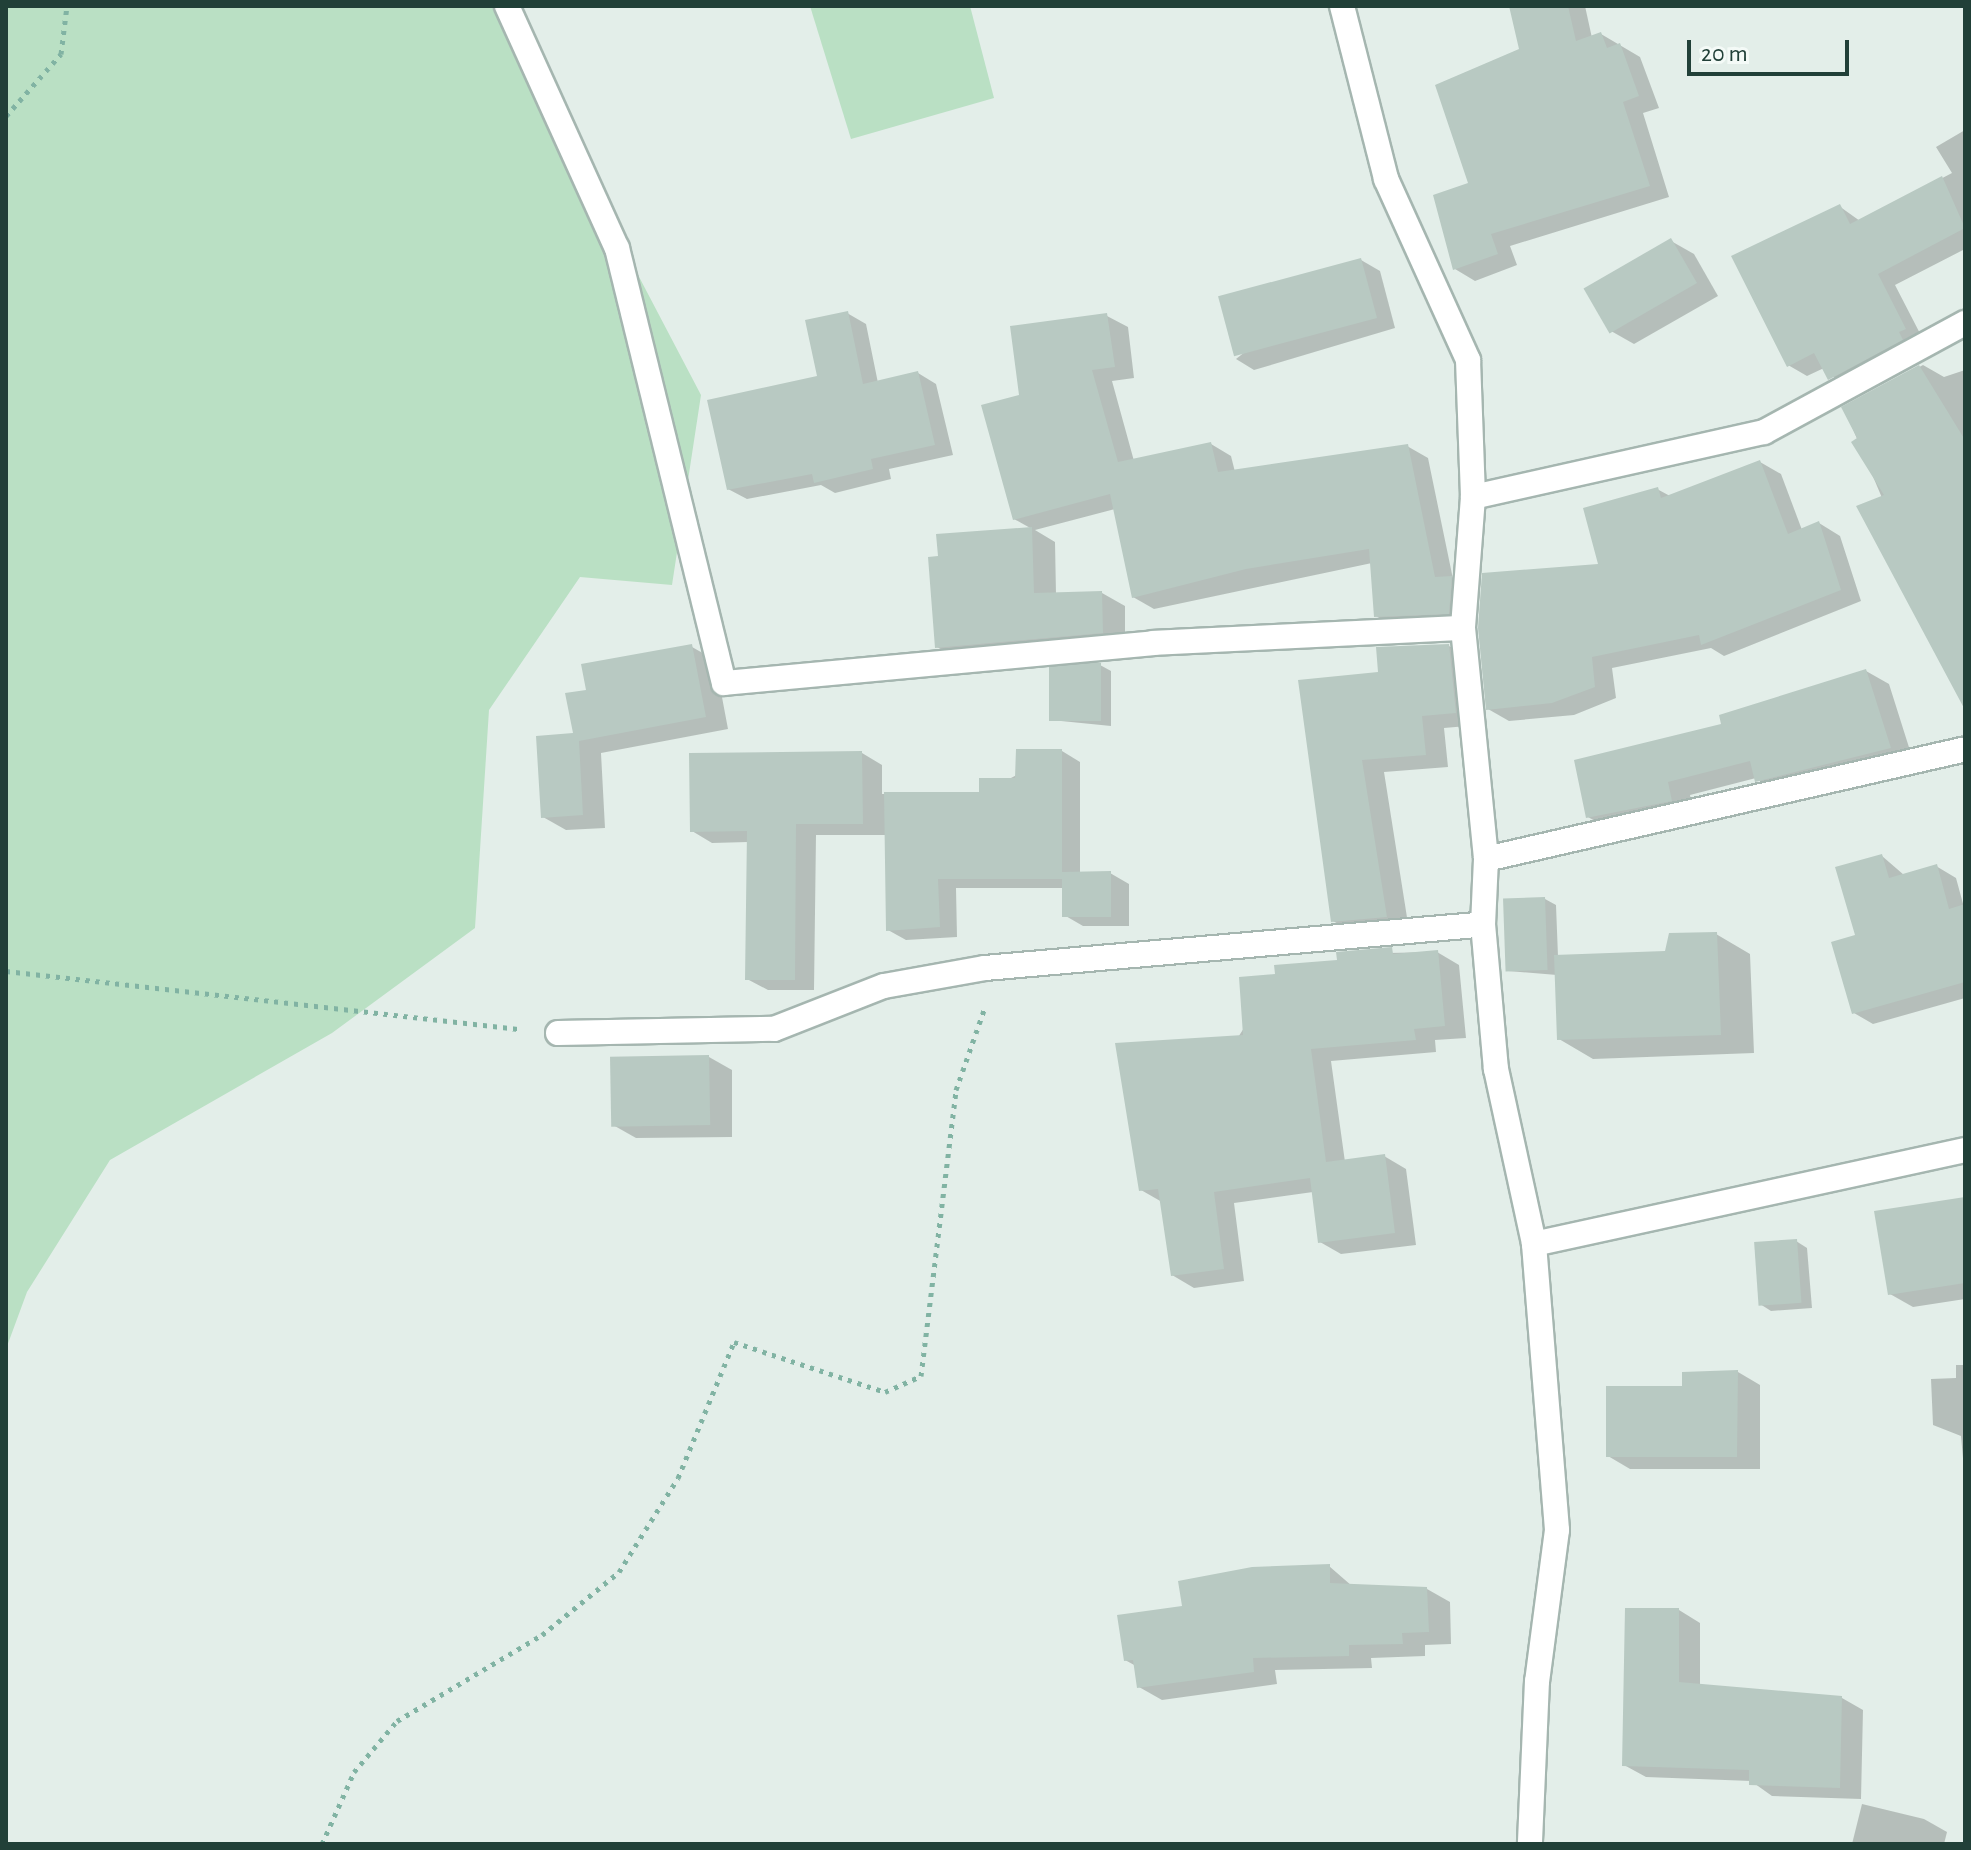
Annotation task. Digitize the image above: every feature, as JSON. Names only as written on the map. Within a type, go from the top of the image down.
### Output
[{"type":"street","points":[[507,6],[617,248],[724,683],[1153,643],[1463,628]]},
{"type":"street","points":[[1342,6],[1386,179],[1468,360],[1473,497],[1463,628],[1486,859],[1483,924],[1496,1069],[1534,1244],[1557,1530],[1537,1681],[1530,1844]]},
{"type":"street","points":[[1473,497],[1764,432],[1965,323]]},
{"type":"street","points":[[1486,859],[1965,749]]},
{"type":"street","points":[[558,1033],[774,1029],[884,986],[985,968],[1483,924]]},
{"type":"street","points":[[1534,1244],[1965,1150]]},
{"type":"path","points":[[6,116],[61,54],[67,6]]},
{"type":"path","points":[[322,1844],[354,1772],[397,1721],[542,1635],[619,1572],[678,1478],[734,1342],[885,1392],[921,1376],[956,1090],[984,1019],[985,968]]},
{"type":"path","points":[[6,971],[558,1033]]},
{"type":"green space","points":[[6,6],[497,6],[701,395],[672,585],[580,577],[489,710],[475,928],[332,1033],[110,1160],[27,1292],[6,1349]]},
{"type":"green space","points":[[810,6],[970,6],[994,98],[851,139]]},
{"type":"building","points":[[1509,6],[1568,6],[1576,41],[1601,32],[1607,48],[1620,43],[1639,96],[1623,102],[1650,186],[1491,234],[1498,254],[1453,270],[1433,195],[1468,183],[1435,85],[1519,49]]},
{"type":"building","points":[[1942,176],[1965,228],[1878,274],[1906,329],[1899,332],[1903,340],[1828,380],[1814,353],[1787,367],[1731,256],[1840,204],[1850,224]]},
{"type":"building","points":[[1671,238],[1697,283],[1610,334],[1584,288]]},
{"type":"building","points":[[1361,258],[1377,318],[1234,356],[1218,296]]},
{"type":"building","points":[[848,311],[863,384],[918,371],[935,445],[871,459],[873,469],[814,483],[812,474],[727,490],[707,400],[817,376],[805,320]]},
{"type":"building","points":[[1107,313],[1115,367],[1092,370],[1118,462],[1211,442],[1218,472],[1408,444],[1435,577],[1452,576],[1449,614],[1374,617],[1369,549],[1246,569],[1132,598],[1110,494],[1013,520],[981,405],[1019,395],[1010,326]]},
{"type":"building","points":[[1919,365],[1965,440],[1965,710],[1856,506],[1884,495],[1851,442],[1857,438],[1841,407]]},
{"type":"building","points":[[1760,460],[1788,534],[1819,521],[1841,590],[1701,645],[1699,635],[1592,657],[1595,687],[1552,703],[1486,710],[1478,628],[1482,573],[1598,564],[1583,508],[1658,487],[1661,498]]},
{"type":"building","points":[[1032,527],[1034,593],[1102,591],[1103,633],[935,648],[928,557],[938,556],[936,534]]},
{"type":"building","points":[[692,644],[706,717],[579,741],[583,815],[541,818],[536,736],[573,733],[565,693],[586,690],[581,664]]},
{"type":"building","points":[[1449,644],[1456,713],[1422,716],[1426,755],[1362,760],[1387,917],[1331,922],[1298,680],[1378,672],[1376,647]]},
{"type":"building","points":[[1049,663],[1101,663],[1101,721],[1049,721]]},
{"type":"building","points":[[1866,669],[1891,748],[1755,782],[1750,761],[1668,782],[1672,801],[1586,818],[1574,760],[1721,724],[1719,715]]},
{"type":"building","points":[[1016,749],[1062,749],[1062,872],[1111,871],[1111,917],[1062,917],[1062,879],[938,879],[940,927],[886,931],[884,792],[979,792],[979,778],[1015,778]]},
{"type":"building","points":[[862,751],[863,824],[796,824],[795,980],[745,980],[747,831],[690,832],[689,753]]},
{"type":"building","points":[[1882,854],[1889,878],[1937,864],[1949,909],[1965,904],[1965,982],[1852,1014],[1831,942],[1855,935],[1835,867]]},
{"type":"building","points":[[1545,897],[1548,970],[1506,971],[1503,898]]},
{"type":"building","points":[[1717,932],[1721,1035],[1557,1040],[1554,955],[1665,951],[1669,933]]},
{"type":"building","points":[[1392,947],[1393,954],[1438,950],[1445,1026],[1414,1029],[1416,1040],[1311,1049],[1326,1162],[1385,1154],[1395,1233],[1318,1243],[1310,1178],[1214,1192],[1224,1269],[1171,1276],[1158,1189],[1139,1191],[1115,1043],[1243,1035],[1239,977],[1275,974],[1274,965],[1337,960],[1336,952]]},
{"type":"building","points":[[709,1055],[710,1125],[611,1127],[610,1057]]},
{"type":"building","points":[[1965,1197],[1965,1283],[1888,1295],[1874,1211]]},
{"type":"building","points":[[1797,1239],[1801,1303],[1759,1306],[1754,1242]]},
{"type":"building","points":[[1738,1370],[1737,1457],[1606,1457],[1606,1386],[1682,1386],[1682,1372]]},
{"type":"building","points":[[1330,1564],[1330,1583],[1427,1587],[1429,1632],[1402,1633],[1403,1644],[1349,1645],[1349,1656],[1253,1658],[1254,1672],[1137,1688],[1133,1660],[1124,1661],[1117,1615],[1182,1606],[1178,1581],[1252,1567]]},
{"type":"building","points":[[1625,1608],[1679,1608],[1679,1682],[1842,1696],[1840,1788],[1749,1785],[1749,1770],[1622,1766]]}]
